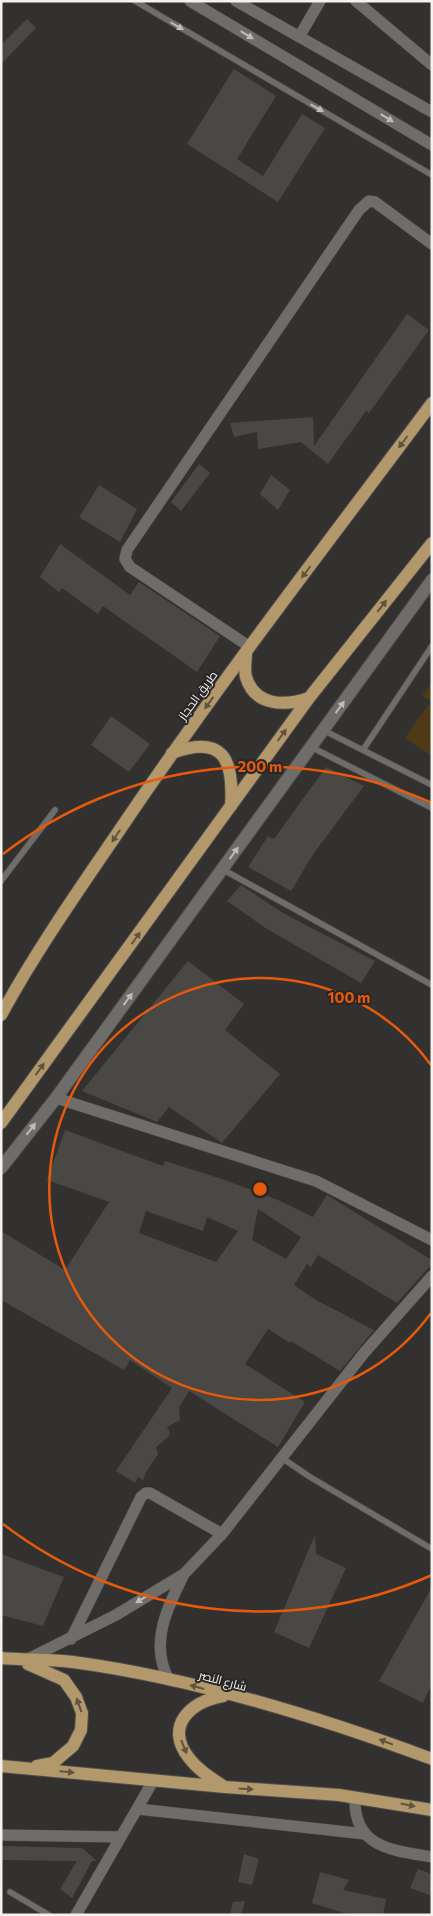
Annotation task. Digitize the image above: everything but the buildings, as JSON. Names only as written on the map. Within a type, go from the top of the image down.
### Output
[{"type":"main road","name":"طريق الحجاز","points":[[1,1015],[19,982],[68,906],[172,753],[432,403]]},
{"type":"main road","points":[[1,1122],[309,698],[432,543]]},
{"type":"main road","points":[[1,1168],[56,1098],[432,580]]},
{"type":"main road","points":[[248,650],[246,677],[255,692],[277,704],[292,704],[309,698]]},
{"type":"main road","points":[[172,753],[201,745],[215,748],[228,763],[233,783],[232,806]]},
{"type":"main road","points":[[7,1658],[43,1668],[64,1680],[76,1697],[82,1713],[81,1730],[73,1746],[64,1756],[53,1763],[22,1768]]},
{"type":"main road","name":"شارع النصر","points":[[7,1658],[80,1663],[168,1680],[356,1731],[432,1759]]},
{"type":"main road","points":[[225,1787],[190,1760],[181,1747],[180,1729],[183,1718],[192,1707],[209,1699],[228,1696]]},
{"type":"main road","points":[[1,1766],[355,1797],[432,1810]]},
{"type":"street","points":[[190,1],[432,145]]},
{"type":"street","points":[[236,1],[432,112]]},
{"type":"street","points":[[299,37],[320,1]]},
{"type":"street","points":[[356,1],[432,65]]},
{"type":"street","points":[[248,650],[130,566],[125,559],[127,550],[358,210],[369,201],[375,202],[432,244]]},
{"type":"street","points":[[56,1098],[316,1181],[432,1240]]},
{"type":"street","points":[[26,1660],[70,1639],[184,1574],[222,1534],[280,1457],[364,1353],[432,1276]]},
{"type":"street","points":[[70,1639],[141,1498],[146,1493],[150,1493],[222,1534]]},
{"type":"street","points":[[168,1680],[160,1660],[159,1639],[172,1598],[184,1574]]},
{"type":"street","points":[[76,1915],[153,1780]]},
{"type":"street","points":[[355,1797],[358,1823],[365,1834],[375,1843],[387,1849],[432,1857]]},
{"type":"street","points":[[138,1809],[365,1834]]},
{"type":"street","points":[[1,1835],[121,1837]]},
{"type":"lane","points":[[135,1],[432,175]]},
{"type":"lane","points":[[363,750],[432,646]]},
{"type":"lane","points":[[323,730],[432,785]]},
{"type":"lane","points":[[312,746],[432,808]]},
{"type":"lane","points":[[1,881],[55,810]]},
{"type":"lane","points":[[222,869],[432,986]]},
{"type":"lane","points":[[280,1457],[310,1477],[432,1549]]},
{"type":"lane","points":[[10,1892],[49,1915]]},
{"type":"shaded area","points":[[432,682],[432,702],[422,696]]},
{"type":"shaded area","points":[[428,705],[432,708],[432,756],[405,738]]}]
